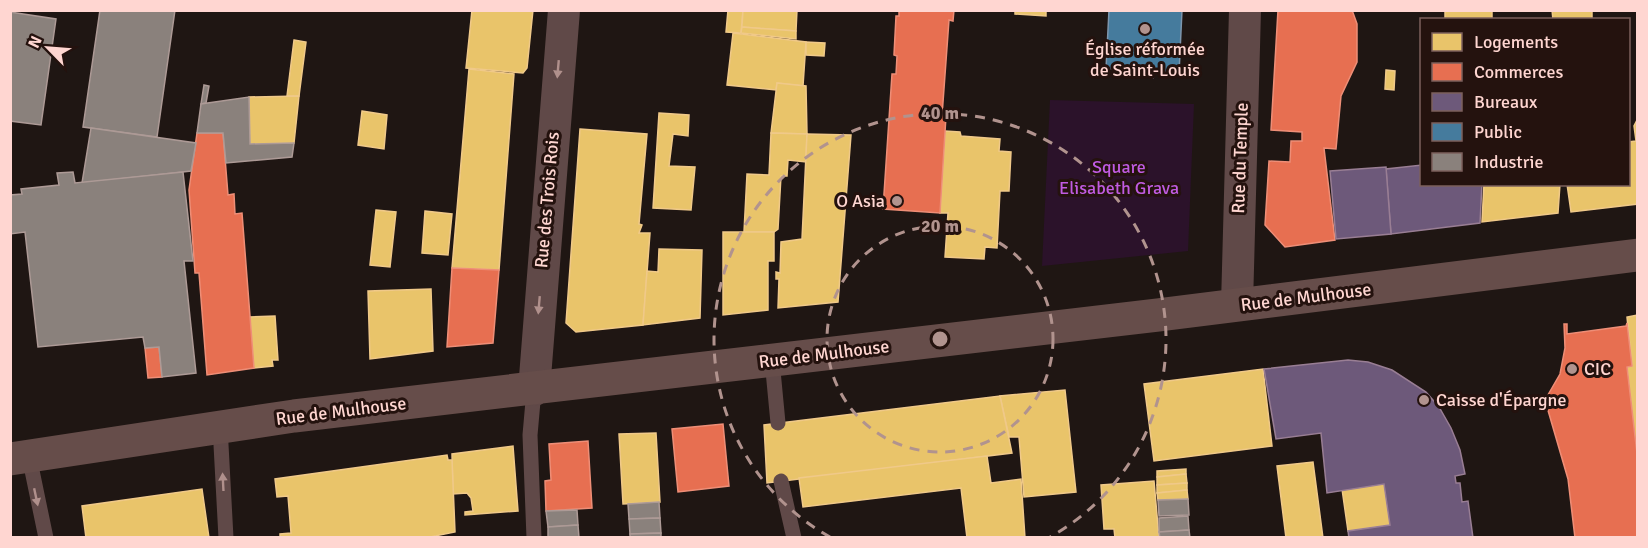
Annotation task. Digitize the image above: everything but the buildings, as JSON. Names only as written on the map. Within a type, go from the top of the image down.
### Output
[{"type":"main road","name":"Rue de Mulhouse","points":[[20,457],[220,426],[534,390],[1638,255]]},
{"type":"street","name":"Rue des Trois Rois","points":[[534,390],[564,10]]},
{"type":"street","name":"Rue du Temple","points":[[1236,305],[1245,10]]},
{"type":"lane","points":[[772,360],[778,423]]},
{"type":"lane","points":[[534,390],[530,435],[534,537]]},
{"type":"lane","points":[[220,426],[226,537]]},
{"type":"lane","points":[[20,457],[46,537]]},
{"type":"lane","points":[[781,481],[794,537]]},
{"type":"green space","name":"Square Elisabeth Grava","points":[[1050,100],[1194,104],[1188,251],[1042,266]]},
{"type":"place","name":"Église réformée de Saint-Louis","points":[[1145,29]]},
{"type":"place","name":"O Asia","points":[[897,201]]},
{"type":"place","name":"CIC","points":[[1572,369]]},
{"type":"place","name":"Caisse d'Épargne","points":[[1424,400]]}]
